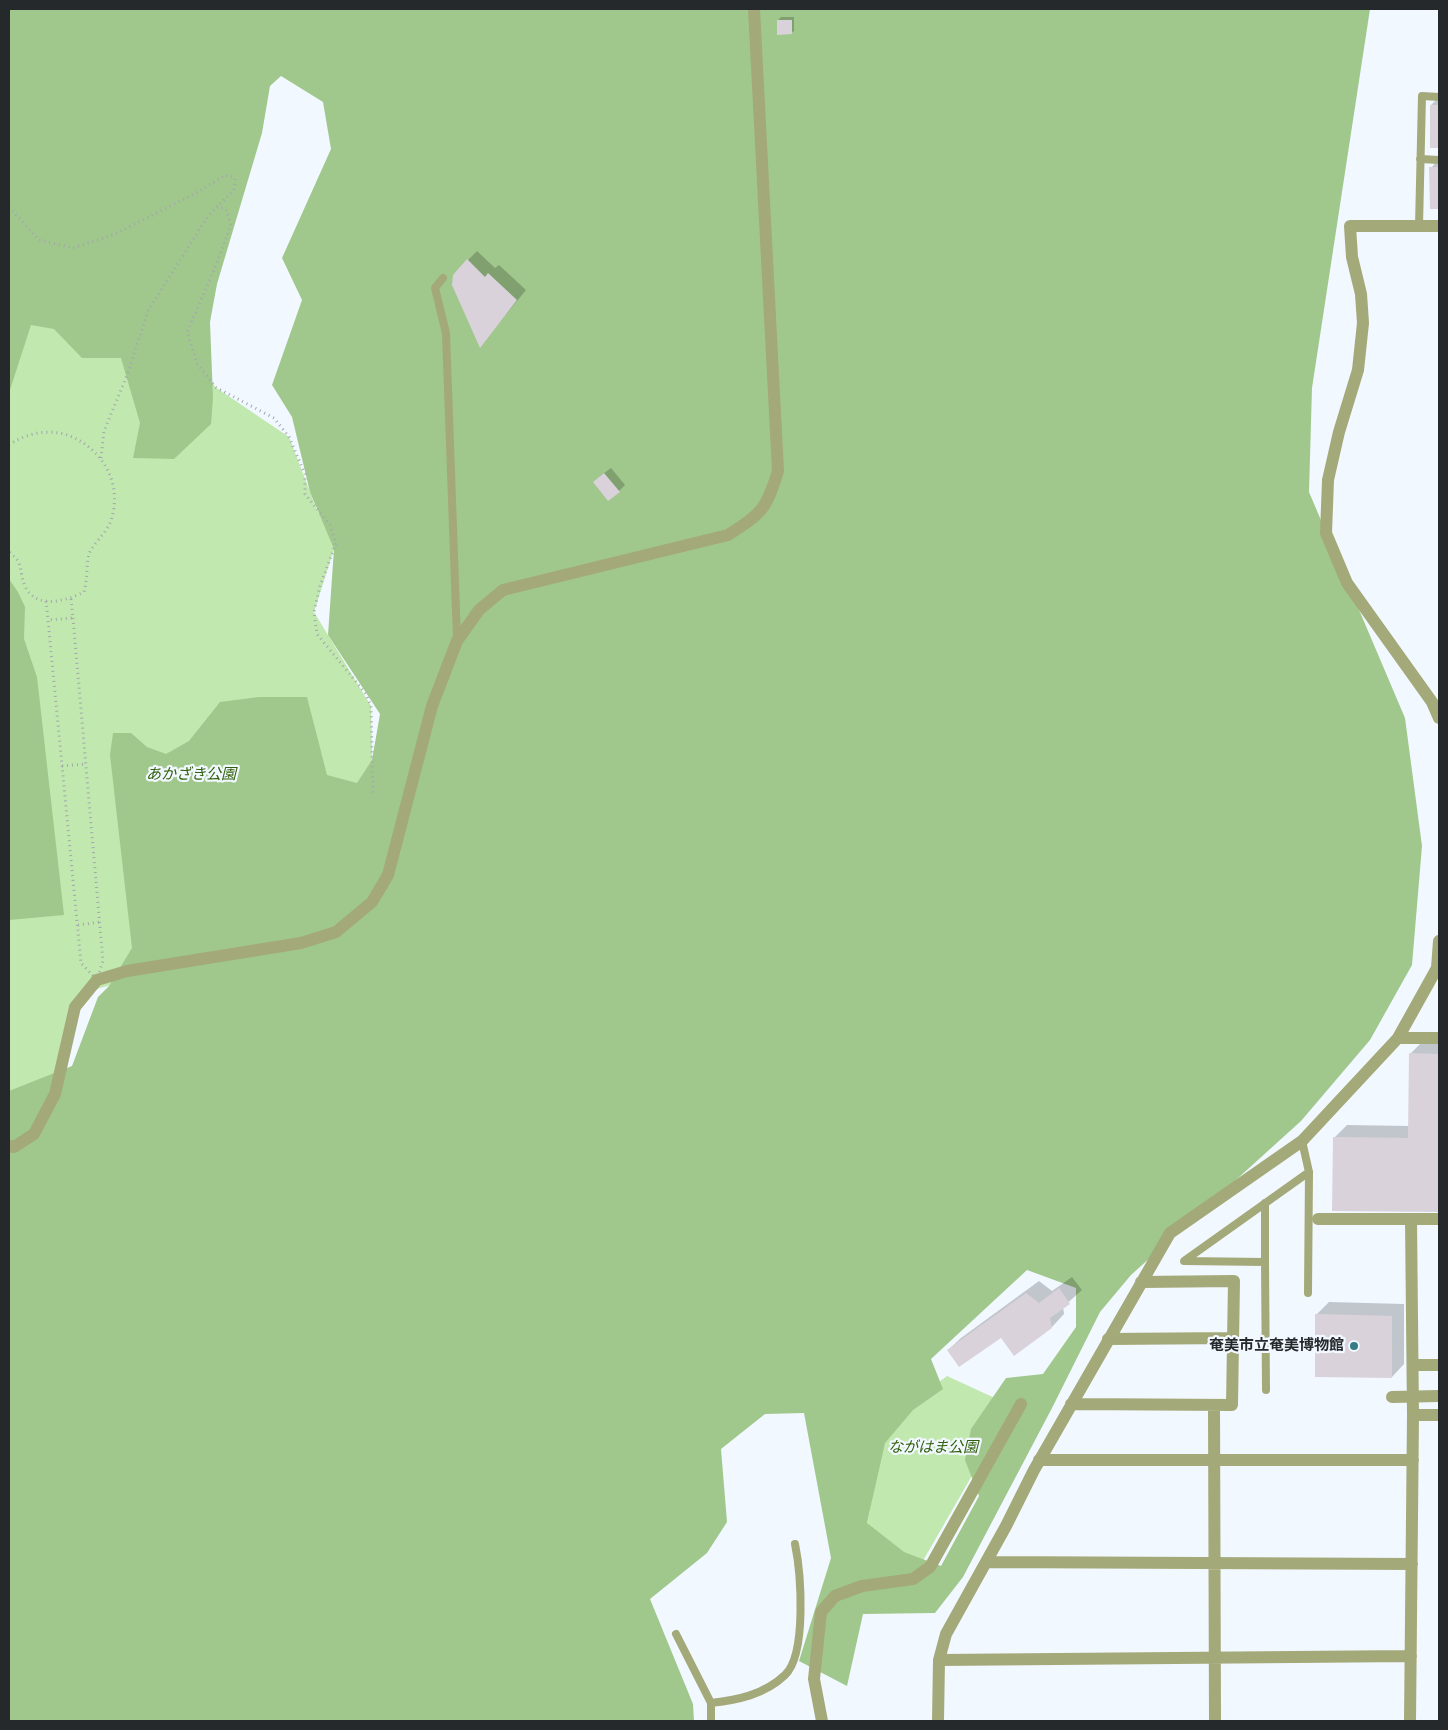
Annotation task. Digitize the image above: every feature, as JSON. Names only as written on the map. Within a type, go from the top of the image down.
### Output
[{"type":"street","points":[[9,1146],[14,1147],[34,1134],[55,1094],[75,1007],[97,980],[127,971],[301,943],[336,932],[372,902],[388,875],[432,706],[457,641],[479,610],[503,590],[553,576],[663,552],[728,535],[758,516],[770,496],[778,471],[754,9]]},
{"type":"street","points":[[1439,226],[1350,226],[1352,257],[1361,294],[1363,323],[1358,370],[1339,432],[1328,480],[1326,533],[1347,583],[1432,702],[1439,718]]},
{"type":"street","points":[[938,1721],[939,1660],[946,1634],[987,1562],[1071,1404],[1170,1233],[1302,1141],[1398,1038],[1437,968],[1439,941]]},
{"type":"street","points":[[1398,1038],[1439,1038]]},
{"type":"street","points":[[1318,1219],[1439,1219]]},
{"type":"street","points":[[1410,1721],[1413,1460],[1411,1219]]},
{"type":"street","points":[[1071,1404],[1232,1405],[1234,1281],[1141,1282]]},
{"type":"street","points":[[1108,1339],[1233,1338]]},
{"type":"street","points":[[1413,1365],[1439,1365]]},
{"type":"street","points":[[1392,1396],[1439,1396]]},
{"type":"street","points":[[822,1721],[814,1679],[821,1612],[835,1596],[862,1586],[913,1580],[930,1567],[1021,1404]]},
{"type":"street","points":[[1214,1405],[1214,1721]]},
{"type":"street","points":[[1413,1415],[1439,1415]]},
{"type":"street","points":[[1040,1460],[1413,1460]]},
{"type":"street","points":[[987,1562],[1412,1564]]},
{"type":"street","points":[[939,1660],[1411,1656]]},
{"type":"lane","points":[[1419,226],[1422,96],[1439,96]]},
{"type":"lane","points":[[1420,159],[1439,160]]},
{"type":"lane","points":[[443,278],[435,288],[446,333],[457,641]]},
{"type":"lane","points":[[1302,1141],[1309,1172],[1308,1293]]},
{"type":"lane","points":[[1265,1262],[1184,1261],[1309,1172]]},
{"type":"lane","points":[[1265,1203],[1266,1390]]},
{"type":"lane","points":[[710,1703],[742,1699],[769,1687],[786,1674],[797,1648],[801,1616],[798,1560],[795,1544]]},
{"type":"lane","points":[[676,1634],[710,1703],[711,1721]]},
{"type":"path","points":[[9,207],[39,240],[73,248],[115,234],[200,192],[225,175],[236,178],[234,190],[206,219],[148,311],[128,373],[104,430],[101,458]]},
{"type":"path","points":[[217,207],[226,209],[231,226],[187,332],[197,363],[215,387],[274,418],[289,437],[305,474],[305,494],[330,524],[336,543],[320,586],[314,612],[317,634],[366,694],[371,706],[373,794]]},
{"type":"path","points":[[9,446],[18,439],[40,432],[63,433],[84,442],[101,458],[112,478],[115,501],[110,523],[89,553],[88,578],[84,592],[71,599],[46,601],[38,599],[26,587],[18,559],[9,552]]},
{"type":"path","points":[[46,601],[81,963],[97,980],[104,961],[71,599]]},
{"type":"path","points":[[48,620],[73,618]]},
{"type":"path","points":[[62,766],[86,764]]},
{"type":"path","points":[[78,925],[100,922]]},
{"type":"green space","points":[[9,9],[1370,9],[1312,388],[1309,492],[1405,718],[1422,846],[1412,965],[1370,1040],[1301,1121],[1131,1275],[1100,1312],[963,1577],[935,1613],[863,1614],[847,1686],[799,1661],[831,1558],[804,1413],[765,1414],[721,1449],[727,1522],[707,1553],[650,1599],[693,1704],[694,1721],[9,1721],[9,1091],[72,1066],[98,997],[109,986],[132,948],[110,755],[113,733],[131,733],[147,747],[166,754],[189,741],[220,702],[259,697],[307,697],[327,775],[357,783],[372,760],[380,714],[328,635],[334,549],[310,492],[292,417],[272,385],[302,300],[282,258],[331,149],[323,102],[281,76],[270,86],[262,133],[217,284],[210,322],[213,398],[211,424],[174,459],[133,458],[140,423],[121,358],[82,358],[54,329],[31,325],[9,393]],"holes":[[[1027,1270],[1076,1288],[1076,1327],[1043,1374],[1006,1378],[971,1429],[965,1460],[979,1496],[941,1566],[904,1552],[867,1523],[885,1443],[913,1410],[943,1389],[931,1359]]]},
{"type":"green space","name":"あかざき公園","points":[[9,207],[187,332],[215,387],[289,437],[317,510],[336,543],[314,612],[371,706],[373,794],[213,958],[85,992],[55,1094],[9,1145]]},
{"type":"green space","points":[[9,579],[25,607],[24,639],[37,677],[64,915],[9,920]]},
{"type":"green space","name":"ながはま公園","points":[[947,1376],[1012,1406],[920,1566],[867,1524],[888,1421]]},
{"type":"building","points":[[777,20],[792,20],[792,34],[777,35]]},
{"type":"building","points":[[1430,105],[1439,105],[1439,148],[1430,148]]},
{"type":"building","points":[[1429,167],[1439,167],[1439,209],[1430,209]]},
{"type":"building","points":[[467,259],[485,277],[488,273],[517,300],[480,348],[452,285],[453,275]]},
{"type":"building","points":[[604,473],[620,492],[608,501],[593,482]]},
{"type":"building","points":[[1409,1053],[1439,1054],[1439,1212],[1332,1211],[1333,1137],[1408,1138]]},
{"type":"building","points":[[1059,1288],[1070,1304],[1050,1318],[1052,1328],[1014,1356],[1001,1338],[959,1367],[947,1350],[1026,1293],[1039,1303]]},
{"type":"building","name":"奄美市立奄美博物館","points":[[1315,1314],[1392,1316],[1392,1378],[1315,1377]]},
{"type":"place","name":"奄美市立奄美博物館","points":[[1354,1346]]}]
